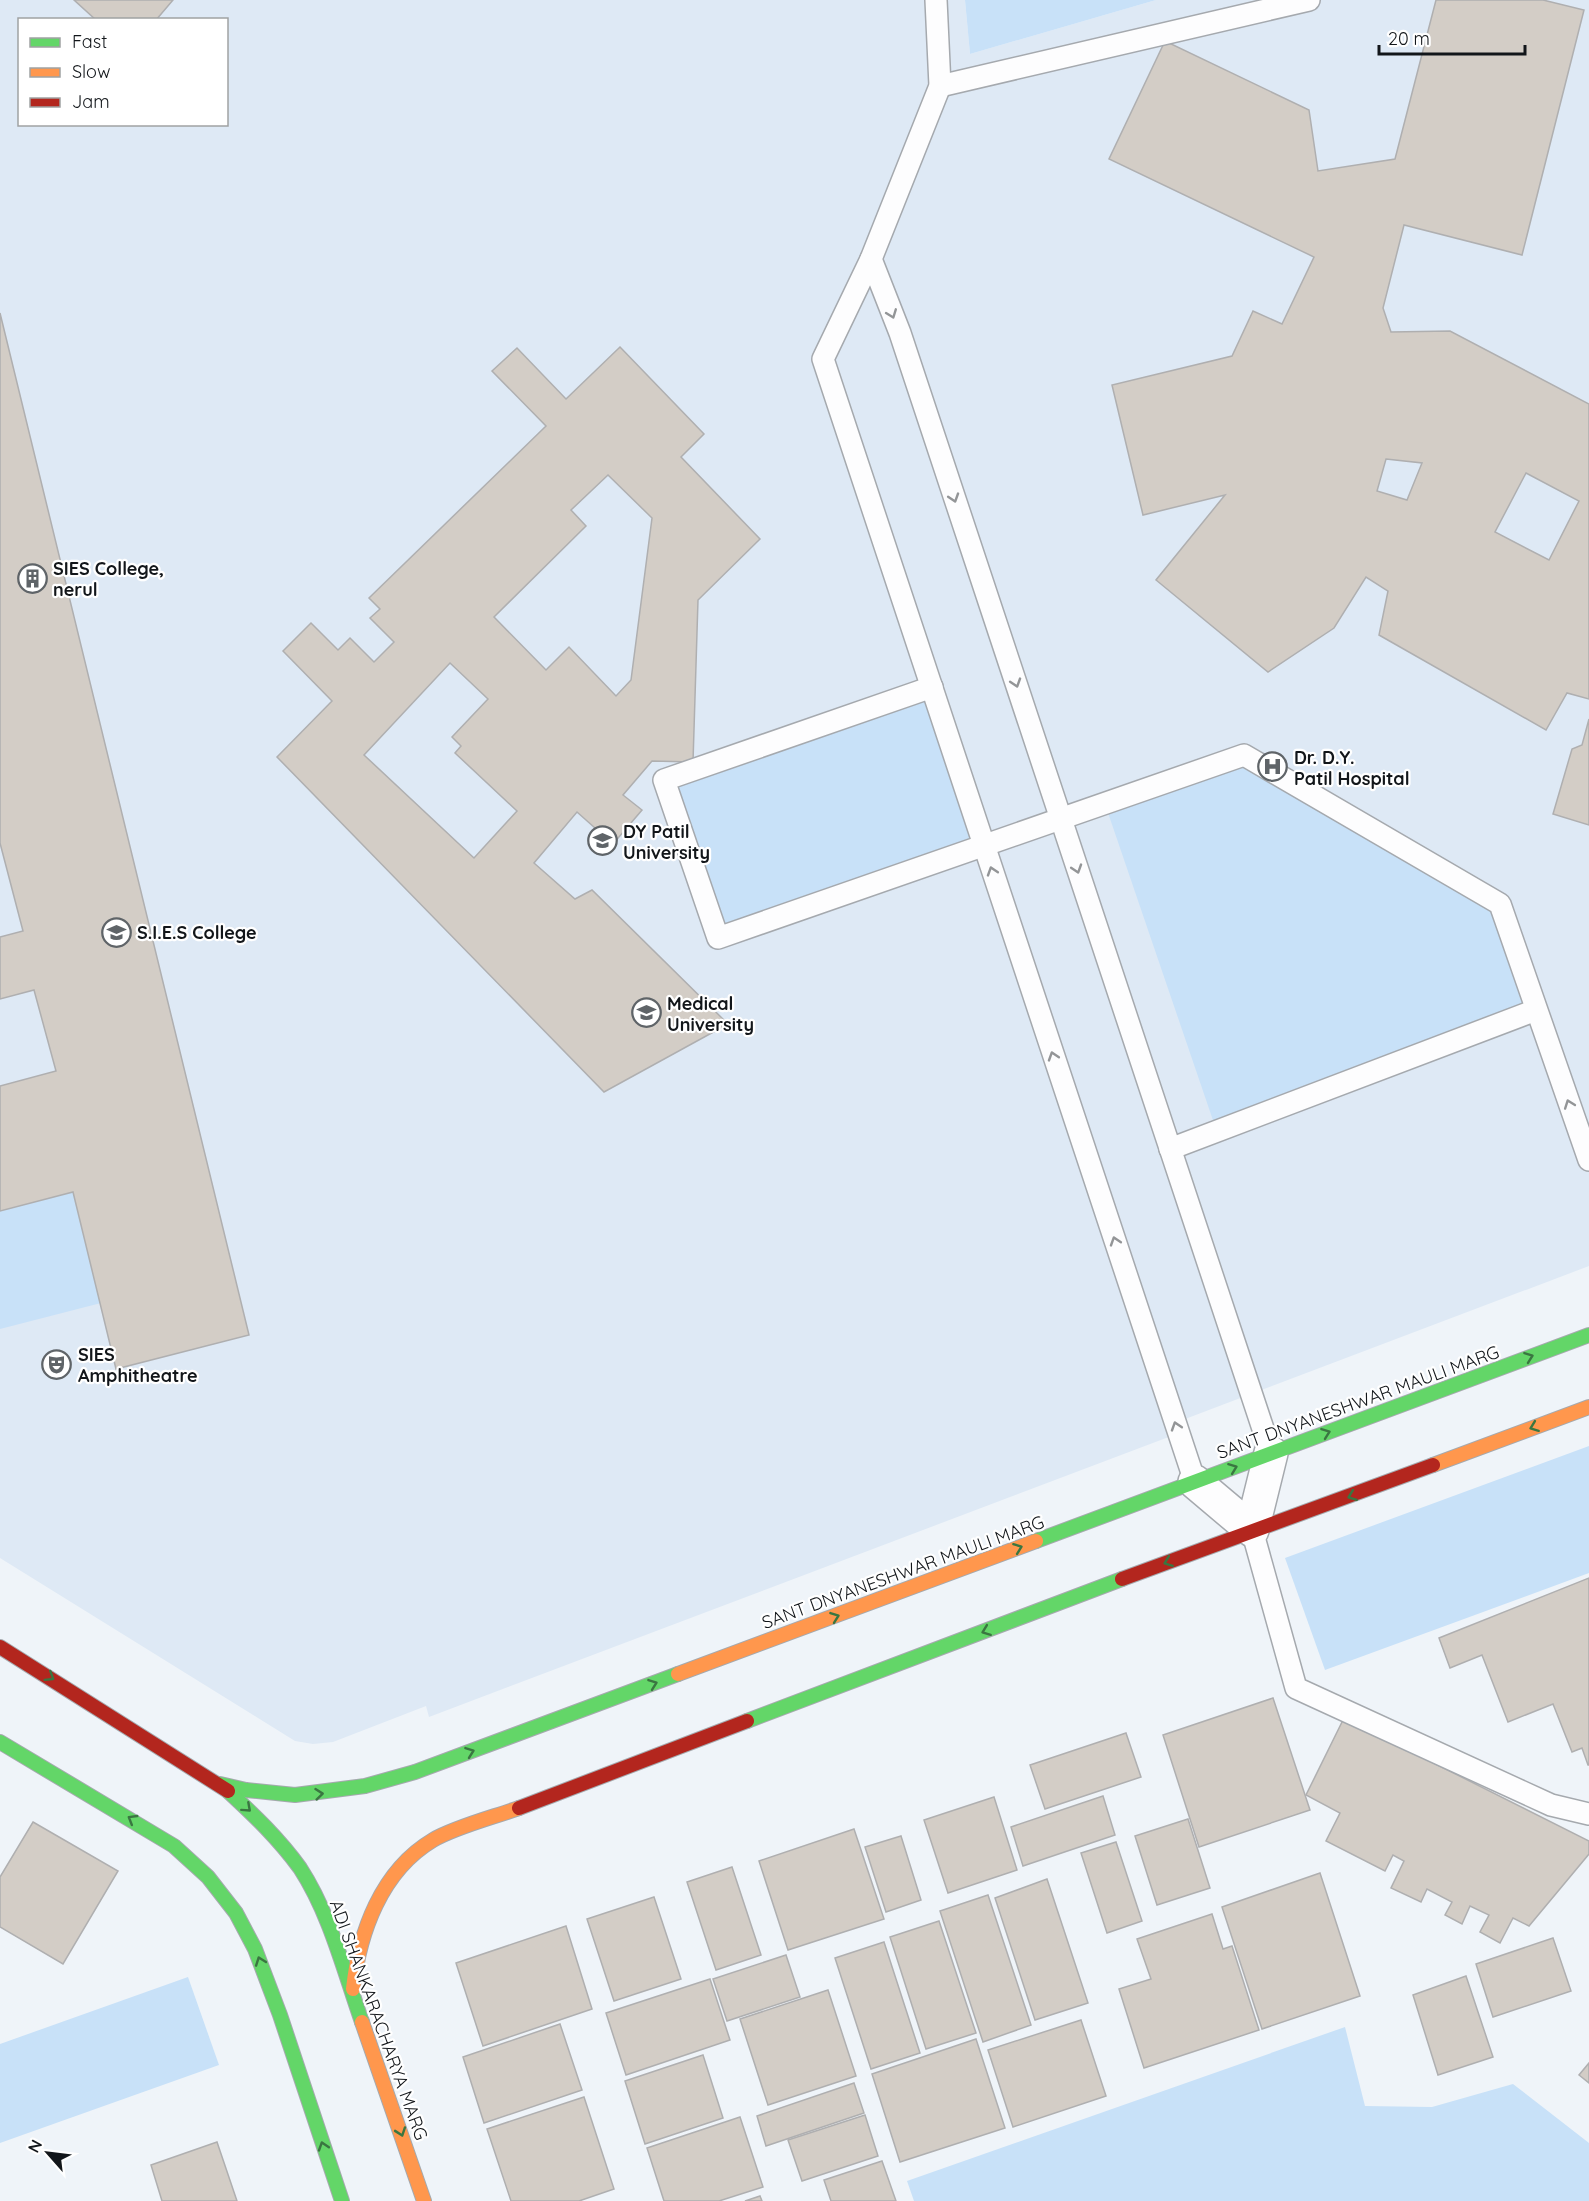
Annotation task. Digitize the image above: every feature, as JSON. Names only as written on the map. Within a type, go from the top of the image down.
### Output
[{"type":"street","name":"SANT DNYANESHWAR MAULI MARG","points":[[220,1784],[254,1793],[285,1796],[349,1790],[386,1782],[1589,1335]]},
{"type":"street","points":[[352,1989],[354,1962],[362,1929],[378,1899],[395,1874],[433,1840],[1252,1530],[1268,1527],[1589,1407]]},
{"type":"street","points":[[1252,1530],[1271,1453]]},
{"type":"street","points":[[1195,1482],[1252,1530]]},
{"type":"street","name":"ADI SHANKARACHARYA MARG","points":[[0,1647],[220,1784],[262,1822],[300,1869],[325,1916],[424,2201]]},
{"type":"street","points":[[0,1742],[174,1846],[208,1877],[236,1913],[255,1949],[342,2201]]},
{"type":"lane","points":[[936,0],[940,86],[871,259],[823,359],[1195,1482]]},
{"type":"lane","points":[[940,86],[1309,0]]},
{"type":"lane","points":[[871,259],[900,333],[1271,1453]]},
{"type":"lane","points":[[932,687],[664,780],[718,938],[1244,755],[1500,904],[1589,1160]]},
{"type":"lane","points":[[1170,1149],[1536,1010]]},
{"type":"lane","points":[[1252,1530],[1296,1688],[1551,1805],[1589,1814]]},
{"type":"shaded area","points":[[0,0],[965,0],[970,54],[1156,0],[1589,0],[1589,1266],[1172,1424],[1174,1435],[429,1717],[426,1706],[333,1742],[313,1744],[295,1741],[0,1558]]},
{"type":"shaded area","points":[[965,0],[1156,0],[970,54]]},
{"type":"shaded area","points":[[932,687],[983,848],[718,938],[664,780]]},
{"type":"shaded area","points":[[1244,755],[1500,904],[1536,1010],[1217,1132],[1105,804]]},
{"type":"shaded area","points":[[73,1192],[101,1303],[0,1329],[0,1211]]},
{"type":"shaded area","points":[[1589,1446],[1589,1573],[1325,1670],[1285,1558]]},
{"type":"shaded area","points":[[188,1977],[219,2065],[0,2143],[0,2044]]},
{"type":"shaded area","points":[[1345,2027],[1365,2106],[1432,2107],[1513,2084],[1589,2143],[1589,2201],[914,2201],[907,2181]]},
{"type":"building","points":[[74,0],[173,0],[158,18],[94,18]]},
{"type":"building","points":[[1436,0],[1543,0],[1584,10],[1522,255],[1404,225],[1383,308],[1391,332],[1450,331],[1589,404],[1589,699],[1567,693],[1546,730],[1379,635],[1388,591],[1366,577],[1334,628],[1268,672],[1156,580],[1225,495],[1143,515],[1112,385],[1232,356],[1253,311],[1282,324],[1314,257],[1109,159],[1165,41],[1309,110],[1318,171],[1395,159]],"holes":[[[1386,459],[1422,463],[1407,500],[1377,491]],[[1526,473],[1579,501],[1549,560],[1495,532]]]},
{"type":"building","name":"SIES College, nerul","points":[[0,313],[249,1335],[116,1369],[73,1192],[0,1211],[0,1086],[56,1071],[34,990],[0,999],[0,937],[23,931],[0,843]]},
{"type":"building","points":[[620,347],[704,434],[681,457],[760,539],[698,600],[693,762],[652,761],[623,795],[642,810],[613,844],[577,812],[534,863],[575,899],[592,890],[728,1024],[604,1092],[277,757],[332,701],[283,651],[311,623],[338,650],[350,638],[374,662],[394,642],[370,618],[380,609],[369,598],[546,426],[492,371],[517,348],[566,399]],"holes":[[[608,475],[652,518],[631,680],[616,696],[569,647],[546,670],[494,617],[586,526],[571,510]],[[450,663],[488,699],[452,737],[461,746],[455,753],[517,811],[474,858],[364,755]]]},
{"type":"building","points":[[1589,719],[1589,825],[1553,814],[1572,749],[1582,745]]},
{"type":"building","points":[[1589,1578],[1588,1765],[1582,1748],[1572,1752],[1553,1704],[1508,1722],[1482,1655],[1450,1668],[1439,1638]]},
{"type":"building","points":[[1273,1698],[1310,1810],[1199,1847],[1163,1735]]},
{"type":"building","points":[[1344,1718],[1589,1841],[1589,1854],[1529,1926],[1513,1918],[1500,1943],[1480,1932],[1489,1915],[1470,1906],[1462,1924],[1445,1915],[1452,1902],[1427,1889],[1421,1902],[1391,1888],[1404,1861],[1393,1855],[1385,1871],[1326,1841],[1340,1813],[1306,1795]]},
{"type":"building","points":[[1126,1733],[1141,1777],[1045,1809],[1030,1765]]},
{"type":"building","points":[[1103,1796],[1115,1835],[1023,1866],[1011,1827]]},
{"type":"building","points":[[994,1797],[1017,1870],[948,1893],[924,1820]]},
{"type":"building","points":[[1188,1819],[1210,1888],[1157,1905],[1135,1836]]},
{"type":"building","points":[[33,1822],[118,1871],[63,1964],[0,1927],[0,1877]]},
{"type":"building","points":[[854,1829],[884,1919],[788,1950],[759,1861]]},
{"type":"building","points":[[901,1836],[921,1900],[886,1912],[865,1847]]},
{"type":"building","points":[[1116,1842],[1142,1921],[1107,1933],[1081,1853]]},
{"type":"building","points":[[732,1867],[761,1955],[716,1970],[687,1882]]},
{"type":"building","points":[[1320,1873],[1360,1996],[1262,2029],[1222,1907]]},
{"type":"building","points":[[1047,1879],[1088,2003],[1035,2020],[995,1898]]},
{"type":"building","points":[[988,1895],[1031,2025],[983,2042],[940,1911]]},
{"type":"building","points":[[654,1897],[681,1979],[614,2001],[587,1919]]},
{"type":"building","points":[[1212,1914],[1223,1949],[1232,1946],[1259,2030],[1144,2068],[1119,1989],[1151,1979],[1137,1939]]},
{"type":"building","points":[[939,1921],[976,2033],[926,2049],[890,1937]]},
{"type":"building","points":[[566,1926],[592,2009],[483,2046],[456,1963]]},
{"type":"building","points":[[1553,1938],[1571,1991],[1493,2017],[1476,1964]]},
{"type":"building","points":[[884,1942],[920,2053],[871,2069],[835,1958]]},
{"type":"building","points":[[786,1955],[800,1997],[727,2021],[713,1979]]},
{"type":"building","points":[[1466,1976],[1493,2057],[1438,2075],[1413,1995]]},
{"type":"building","points":[[710,1979],[730,2040],[626,2075],[606,2013]]},
{"type":"building","points":[[828,1990],[856,2076],[768,2105],[740,2019]]},
{"type":"building","points":[[1081,2020],[1106,2096],[1013,2127],[988,2050]]},
{"type":"building","points":[[560,2024],[582,2090],[484,2123],[463,2057]]},
{"type":"building","points":[[976,2039],[1005,2128],[900,2162],[872,2074]]},
{"type":"building","points":[[703,2055],[723,2118],[645,2144],[625,2081]]},
{"type":"building","points":[[1589,2063],[1589,2083],[1579,2075]]},
{"type":"building","points":[[854,2083],[864,2113],[766,2146],[757,2116]]},
{"type":"building","points":[[584,2097],[614,2189],[579,2201],[511,2201],[487,2129]]},
{"type":"building","points":[[865,2115],[878,2156],[802,2181],[788,2140]]},
{"type":"building","points":[[740,2117],[763,2187],[719,2201],[664,2201],[647,2148]]},
{"type":"building","points":[[217,2142],[237,2201],[162,2201],[151,2165]]},
{"type":"building","points":[[882,2161],[896,2201],[831,2201],[824,2180]]},
{"type":"building","points":[[760,2196],[762,2201],[745,2201]]},
{"type":"traffic: fast","points":[[1036,1541],[1589,1335]]},
{"type":"traffic: fast","points":[[747,1721],[1122,1579]]},
{"type":"traffic: fast","points":[[220,1784],[246,1790],[295,1795],[365,1786],[415,1772],[678,1674]]},
{"type":"traffic: fast","points":[[0,1742],[174,1846],[208,1877],[236,1913],[255,1949],[280,2015],[342,2201]]},
{"type":"traffic: fast","points":[[228,1791],[284,1847],[311,1886],[336,1943],[362,2022]]},
{"type":"traffic: slow","points":[[1433,1465],[1589,1407]]},
{"type":"traffic: slow","points":[[678,1674],[1036,1541]]},
{"type":"traffic: slow","points":[[353,1989],[367,1925],[386,1886],[399,1868],[415,1853],[442,1835],[519,1808]]},
{"type":"traffic: slow","points":[[362,2022],[424,2201]]},
{"type":"traffic: jam","points":[[1122,1579],[1433,1465]]},
{"type":"traffic: jam","points":[[0,1647],[228,1791]]},
{"type":"traffic: jam","points":[[519,1808],[747,1721]]},
{"type":"place","name":"SIES College, nerul","points":[[32,578]]},
{"type":"place","name":"Dr. D.Y. Patil Hospital","points":[[1273,767]]},
{"type":"place","name":"DY Patil University","points":[[602,841]]},
{"type":"place","name":"S.I.E.S College","points":[[116,932]]},
{"type":"place","name":"Medical University","points":[[646,1013]]},
{"type":"place","name":"SIES Amphitheatre","points":[[57,1364]]}]
